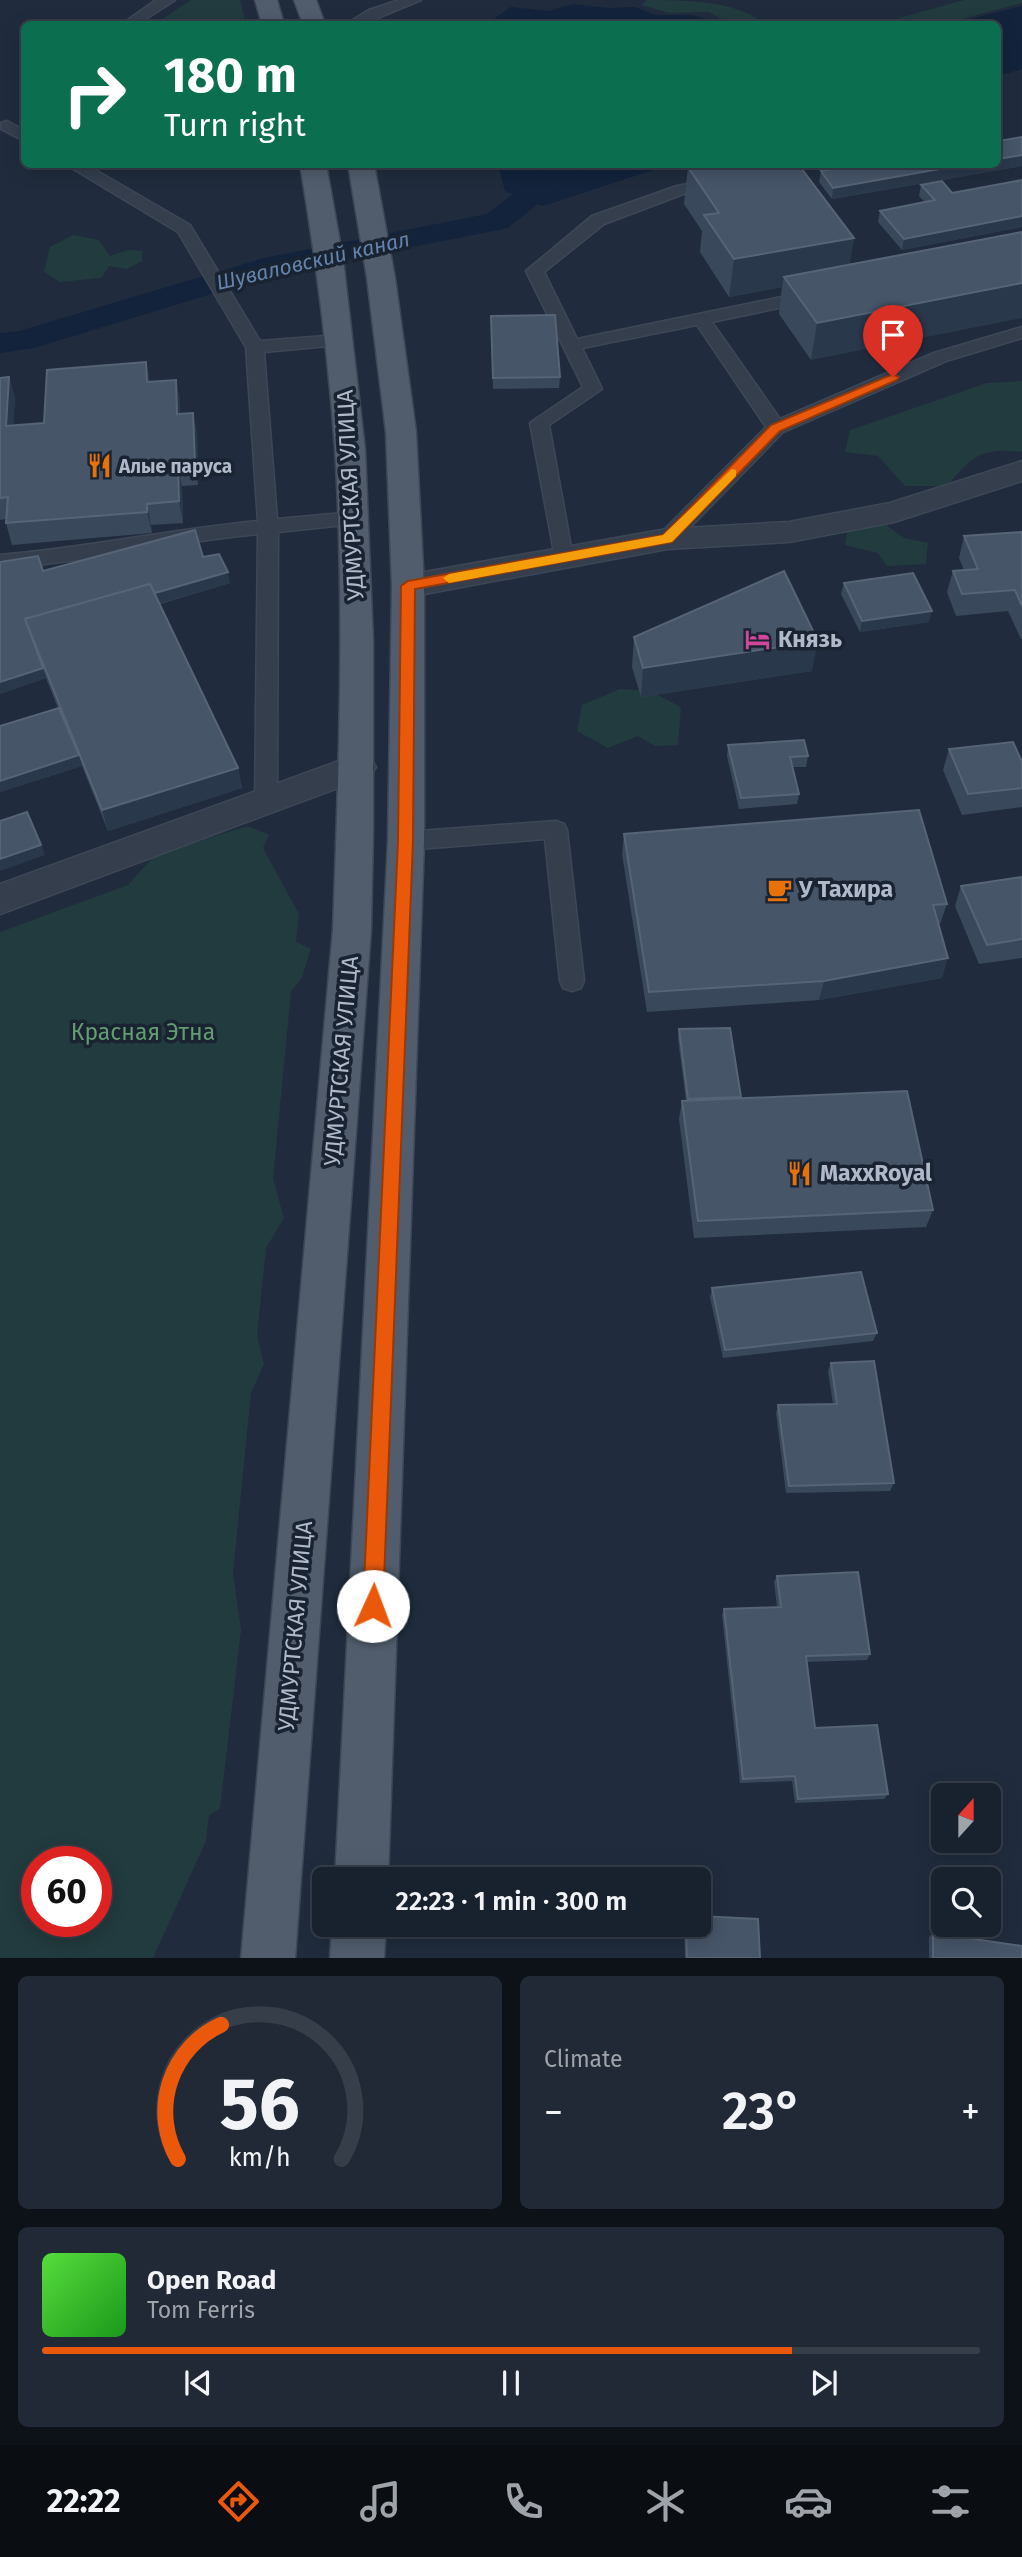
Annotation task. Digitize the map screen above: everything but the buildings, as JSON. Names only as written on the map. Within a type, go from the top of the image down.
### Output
[{"type":"main road","points":[[266,0],[272,21]]},
{"type":"main road","points":[[305,0],[313,21]]},
{"type":"main road","name":"УДМУРТСКАЯ УЛИЦА","points":[[268,1958],[352,929],[358,767],[350,432],[324,217],[314,168]]},
{"type":"main road","points":[[362,168],[381,278],[401,432],[408,586],[406,841],[362,1867]]},
{"type":"main road","points":[[358,1958],[359,1937]]},
{"type":"street","points":[[408,586],[667,539],[789,532],[894,512],[1016,480]]},
{"type":"street","points":[[0,899],[358,767]]},
{"type":"lane","points":[[133,21],[168,0]]},
{"type":"lane","points":[[374,13],[388,0]]},
{"type":"lane","points":[[359,21],[414,0]]},
{"type":"lane","points":[[7,126],[21,134]]},
{"type":"lane","points":[[80,168],[184,229],[255,347],[268,526],[266,801]]},
{"type":"lane","points":[[563,558],[539,423],[593,389],[535,271],[598,220],[683,189],[732,182]]},
{"type":"lane","points":[[572,345],[822,293]]},
{"type":"lane","points":[[701,318],[776,428]]},
{"type":"lane","points":[[667,539],[776,428],[940,357],[1022,332]]},
{"type":"lane","points":[[255,347],[340,340]]},
{"type":"lane","points":[[0,562],[74,556],[187,534],[354,518]]},
{"type":"lane","points":[[406,841],[556,830],[572,981]]},
{"type":"green space","points":[[191,0],[240,0],[245,21],[160,21]]},
{"type":"green space","points":[[646,0],[709,3],[740,10],[760,21],[726,21],[709,12],[669,13],[642,5]]},
{"type":"green space","points":[[964,0],[1022,0],[1022,3],[954,21],[889,21]]},
{"type":"green space","points":[[73,235],[99,240],[110,256],[128,250],[142,251],[142,261],[127,269],[109,266],[101,278],[60,282],[44,272],[50,247]]},
{"type":"green space","points":[[1022,381],[1022,452],[997,451],[979,456],[964,467],[947,486],[905,486],[878,456],[845,452],[850,430],[987,383]]},
{"type":"green space","points":[[882,522],[904,538],[928,543],[926,564],[887,566],[878,553],[845,545],[848,528]]},
{"type":"green space","points":[[620,689],[650,691],[681,707],[678,745],[655,746],[638,736],[608,748],[577,731],[582,705]]},
{"type":"green space","name":"Красная Этна","points":[[247,826],[269,835],[263,848],[299,914],[296,942],[311,949],[302,977],[291,992],[273,1179],[284,1218],[266,1248],[257,1336],[264,1364],[251,1393],[233,1573],[241,1630],[220,1809],[209,1815],[206,1841],[153,1958],[0,1958],[0,932],[128,885],[155,855]]},
{"type":"water","points":[[573,4],[609,8],[635,7],[655,15],[692,15],[711,21],[491,21],[511,7],[548,11]]},
{"type":"water","points":[[1022,6],[1022,69],[1001,75],[1001,21],[963,21]]},
{"type":"water","points":[[499,168],[659,168],[543,206],[505,191]]},
{"type":"waterway","name":"Шуваловский канал","points":[[0,343],[22,341],[275,265],[497,221],[567,168]]},
{"type":"slow traffic","points":[[449,578],[667,539],[732,473]]},
{"type":"place","name":"Алые паруса","points":[[99,466]]},
{"type":"place","name":"Князь","points":[[758,639]]},
{"type":"place","name":"У Тахира","points":[[779,889]]},
{"type":"place","name":"MaxxRoyal","points":[[800,1173]]},
{"type":"route","points":[[373,1606],[406,841],[408,586],[667,539],[776,428],[893,377]]}]
